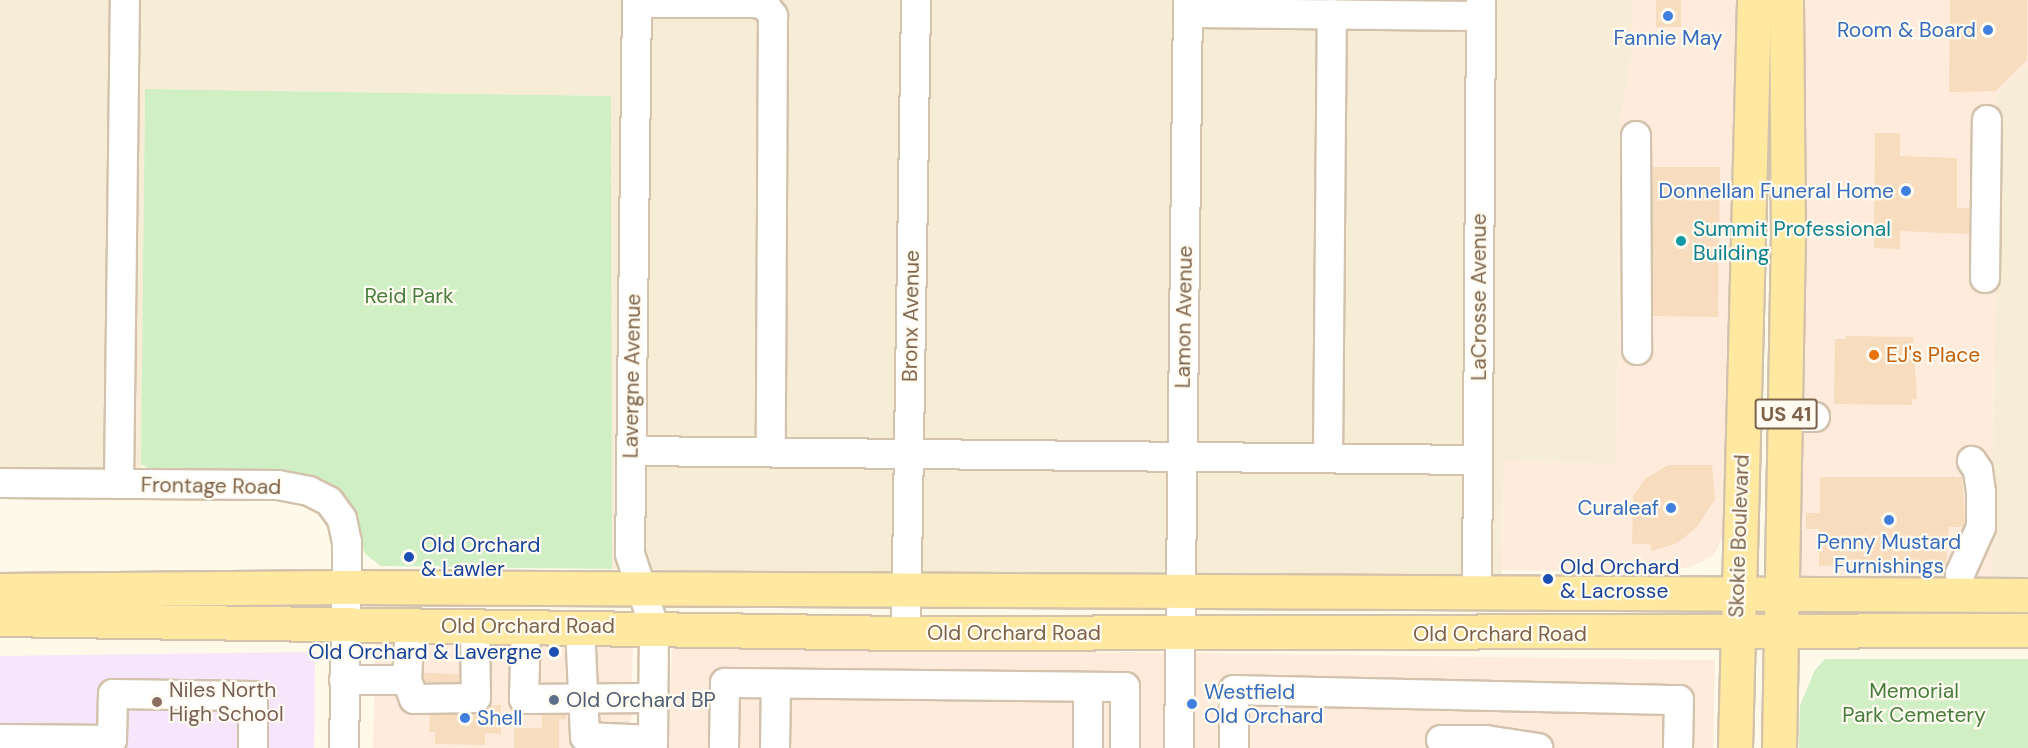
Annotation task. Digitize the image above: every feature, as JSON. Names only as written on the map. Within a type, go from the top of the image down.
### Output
[{"type":"main road","name":"Skokie Boulevard","points":[[1735,748],[1737,595],[1754,0]]},
{"type":"main road","name":"Skokie Boulevard","points":[[1779,748],[1783,595],[1801,417],[1786,0]]},
{"type":"main road","name":"Old Orchard Road","points":[[0,590],[346,587],[1477,595],[2028,595]]},
{"type":"main road","name":"Old Orchard Road","points":[[0,619],[345,625],[654,626],[906,633],[1781,634],[2028,630]]},
{"type":"street","points":[[118,484],[124,0]]},
{"type":"street","name":"Bronx Avenue","points":[[906,633],[916,0]]},
{"type":"street","points":[[637,2],[754,3],[765,5],[773,16],[771,452]]},
{"type":"street","name":"Lavergne Avenue","points":[[637,2],[630,554],[654,626],[653,744]]},
{"type":"street","points":[[1188,6],[1332,14],[1481,8]]},
{"type":"street","name":"Lamon Avenue","points":[[1179,748],[1188,6]]},
{"type":"street","name":"LaCrosse Avenue","points":[[1477,595],[1481,8]]},
{"type":"street","points":[[1328,458],[1332,14]]},
{"type":"street","points":[[1985,278],[1987,120]]},
{"type":"street","points":[[1636,136],[1637,350]]},
{"type":"street","points":[[631,451],[1478,460]]},
{"type":"street","points":[[1960,595],[1960,574],[1981,526],[1982,492],[1978,470],[1972,461]]},
{"type":"street","name":"Frontage Road","points":[[0,483],[278,485],[309,491],[329,501],[342,519],[347,542],[344,748]]},
{"type":"street","points":[[410,625],[407,680],[414,699],[476,698],[476,625]]},
{"type":"street","points":[[526,626],[524,699],[653,698]]},
{"type":"street","points":[[580,626],[585,737],[614,743],[653,744]]},
{"type":"street","points":[[345,680],[407,680]]},
{"type":"street","points":[[724,748],[725,683],[1125,687],[1125,748]]},
{"type":"street","points":[[775,748],[776,684]]},
{"type":"street","points":[[1088,687],[1088,748]]},
{"type":"street","points":[[1234,748],[1234,690],[1679,700],[1678,748]]},
{"type":"street","points":[[0,739],[112,740],[113,694],[253,696],[253,748]]},
{"type":"street","points":[[1442,695],[1441,744],[1486,740],[1538,748]]},
{"type":"shaded area","points":[[0,0],[1631,0],[1631,60],[1620,122],[1617,463],[1503,462],[1502,581],[612,569],[611,96],[145,89],[141,496],[0,495]]},
{"type":"shaded area","points":[[1631,0],[1743,0],[1734,286],[1727,334],[1723,536],[1714,555],[1691,567],[1638,573],[1502,570],[1503,462],[1617,463],[1620,122],[1631,60]]},
{"type":"shaded area","points":[[1797,0],[2028,0],[2028,66],[1996,96],[1992,584],[1795,581]]},
{"type":"shaded area","points":[[2028,66],[2028,584],[1992,584],[1996,96]]},
{"type":"shaded area","points":[[375,643],[633,643],[630,748],[373,748]]},
{"type":"shaded area","name":"Westfield Old Orchard","points":[[672,646],[1715,660],[1713,748],[669,748]]},
{"type":"shaded area","name":"Niles North High School","points":[[315,652],[314,748],[0,748],[0,656]]},
{"type":"green space","name":"Reid Park","points":[[145,89],[611,96],[612,569],[381,566],[365,554],[345,496],[331,484],[291,474],[160,475],[141,464]]},
{"type":"green space","name":"Memorial Park Cemetery","points":[[1825,659],[2028,659],[2028,748],[1799,748],[1800,705],[1815,670]]},
{"type":"building","name":"Fannie May","points":[[1656,0],[1681,0],[1681,27],[1656,27]]},
{"type":"building","name":"Room & Board","points":[[1950,0],[2027,0],[2027,60],[1996,91],[1949,92]]},
{"type":"building","name":"Donnellan Funeral Home","points":[[1875,133],[1900,133],[1900,156],[1957,158],[1957,208],[1969,208],[1969,234],[1900,231],[1900,249],[1874,248]]},
{"type":"building","name":"Summit Professional Building","points":[[1653,167],[1720,167],[1718,317],[1653,316]]},
{"type":"building","name":"EJ's Place","points":[[1846,336],[1913,337],[1917,399],[1912,399],[1912,405],[1834,404],[1835,339],[1846,339]]},
{"type":"building","name":"Curaleaf","points":[[1668,465],[1712,465],[1715,499],[1696,528],[1677,543],[1652,551],[1650,544],[1632,544],[1633,496],[1645,479]]},
{"type":"building","name":"Penny Mustard Furnishings","points":[[1820,477],[1962,477],[1965,523],[1963,527],[1949,527],[1946,566],[1819,566],[1819,529],[1806,529],[1806,513],[1820,513]]},
{"type":"building","points":[[424,673],[459,674],[459,682],[425,682]]},
{"type":"building","name":"Shell","points":[[491,705],[501,705],[501,734],[485,733],[485,745],[435,744],[435,732],[429,732],[430,715],[477,714]]},
{"type":"building","points":[[542,715],[566,715],[566,719],[559,719],[559,748],[514,748],[514,728],[542,728]]},
{"type":"place","name":"Fannie May","points":[[1668,16]]},
{"type":"place","name":"Room & Board","points":[[1988,30]]},
{"type":"place","name":"Donnellan Funeral Home","points":[[1906,191]]},
{"type":"place","name":"Summit Professional Building","points":[[1681,241]]},
{"type":"place","name":"EJ's Place","points":[[1874,355]]},
{"type":"place","name":"Curaleaf","points":[[1671,508]]},
{"type":"place","name":"Penny Mustard Furnishings","points":[[1889,520]]},
{"type":"place","name":"Old Orchard & Lawler","points":[[409,557]]},
{"type":"place","name":"Old Orchard & Lacrosse","points":[[1548,579]]},
{"type":"place","name":"Old Orchard & Lavergne","points":[[554,652]]},
{"type":"place","name":"Old Orchard BP","points":[[554,700]]},
{"type":"place","name":"Niles North High School","points":[[157,702]]},
{"type":"place","name":"Westfield Old Orchard","points":[[1192,704]]},
{"type":"place","name":"Shell","points":[[465,718]]}]
